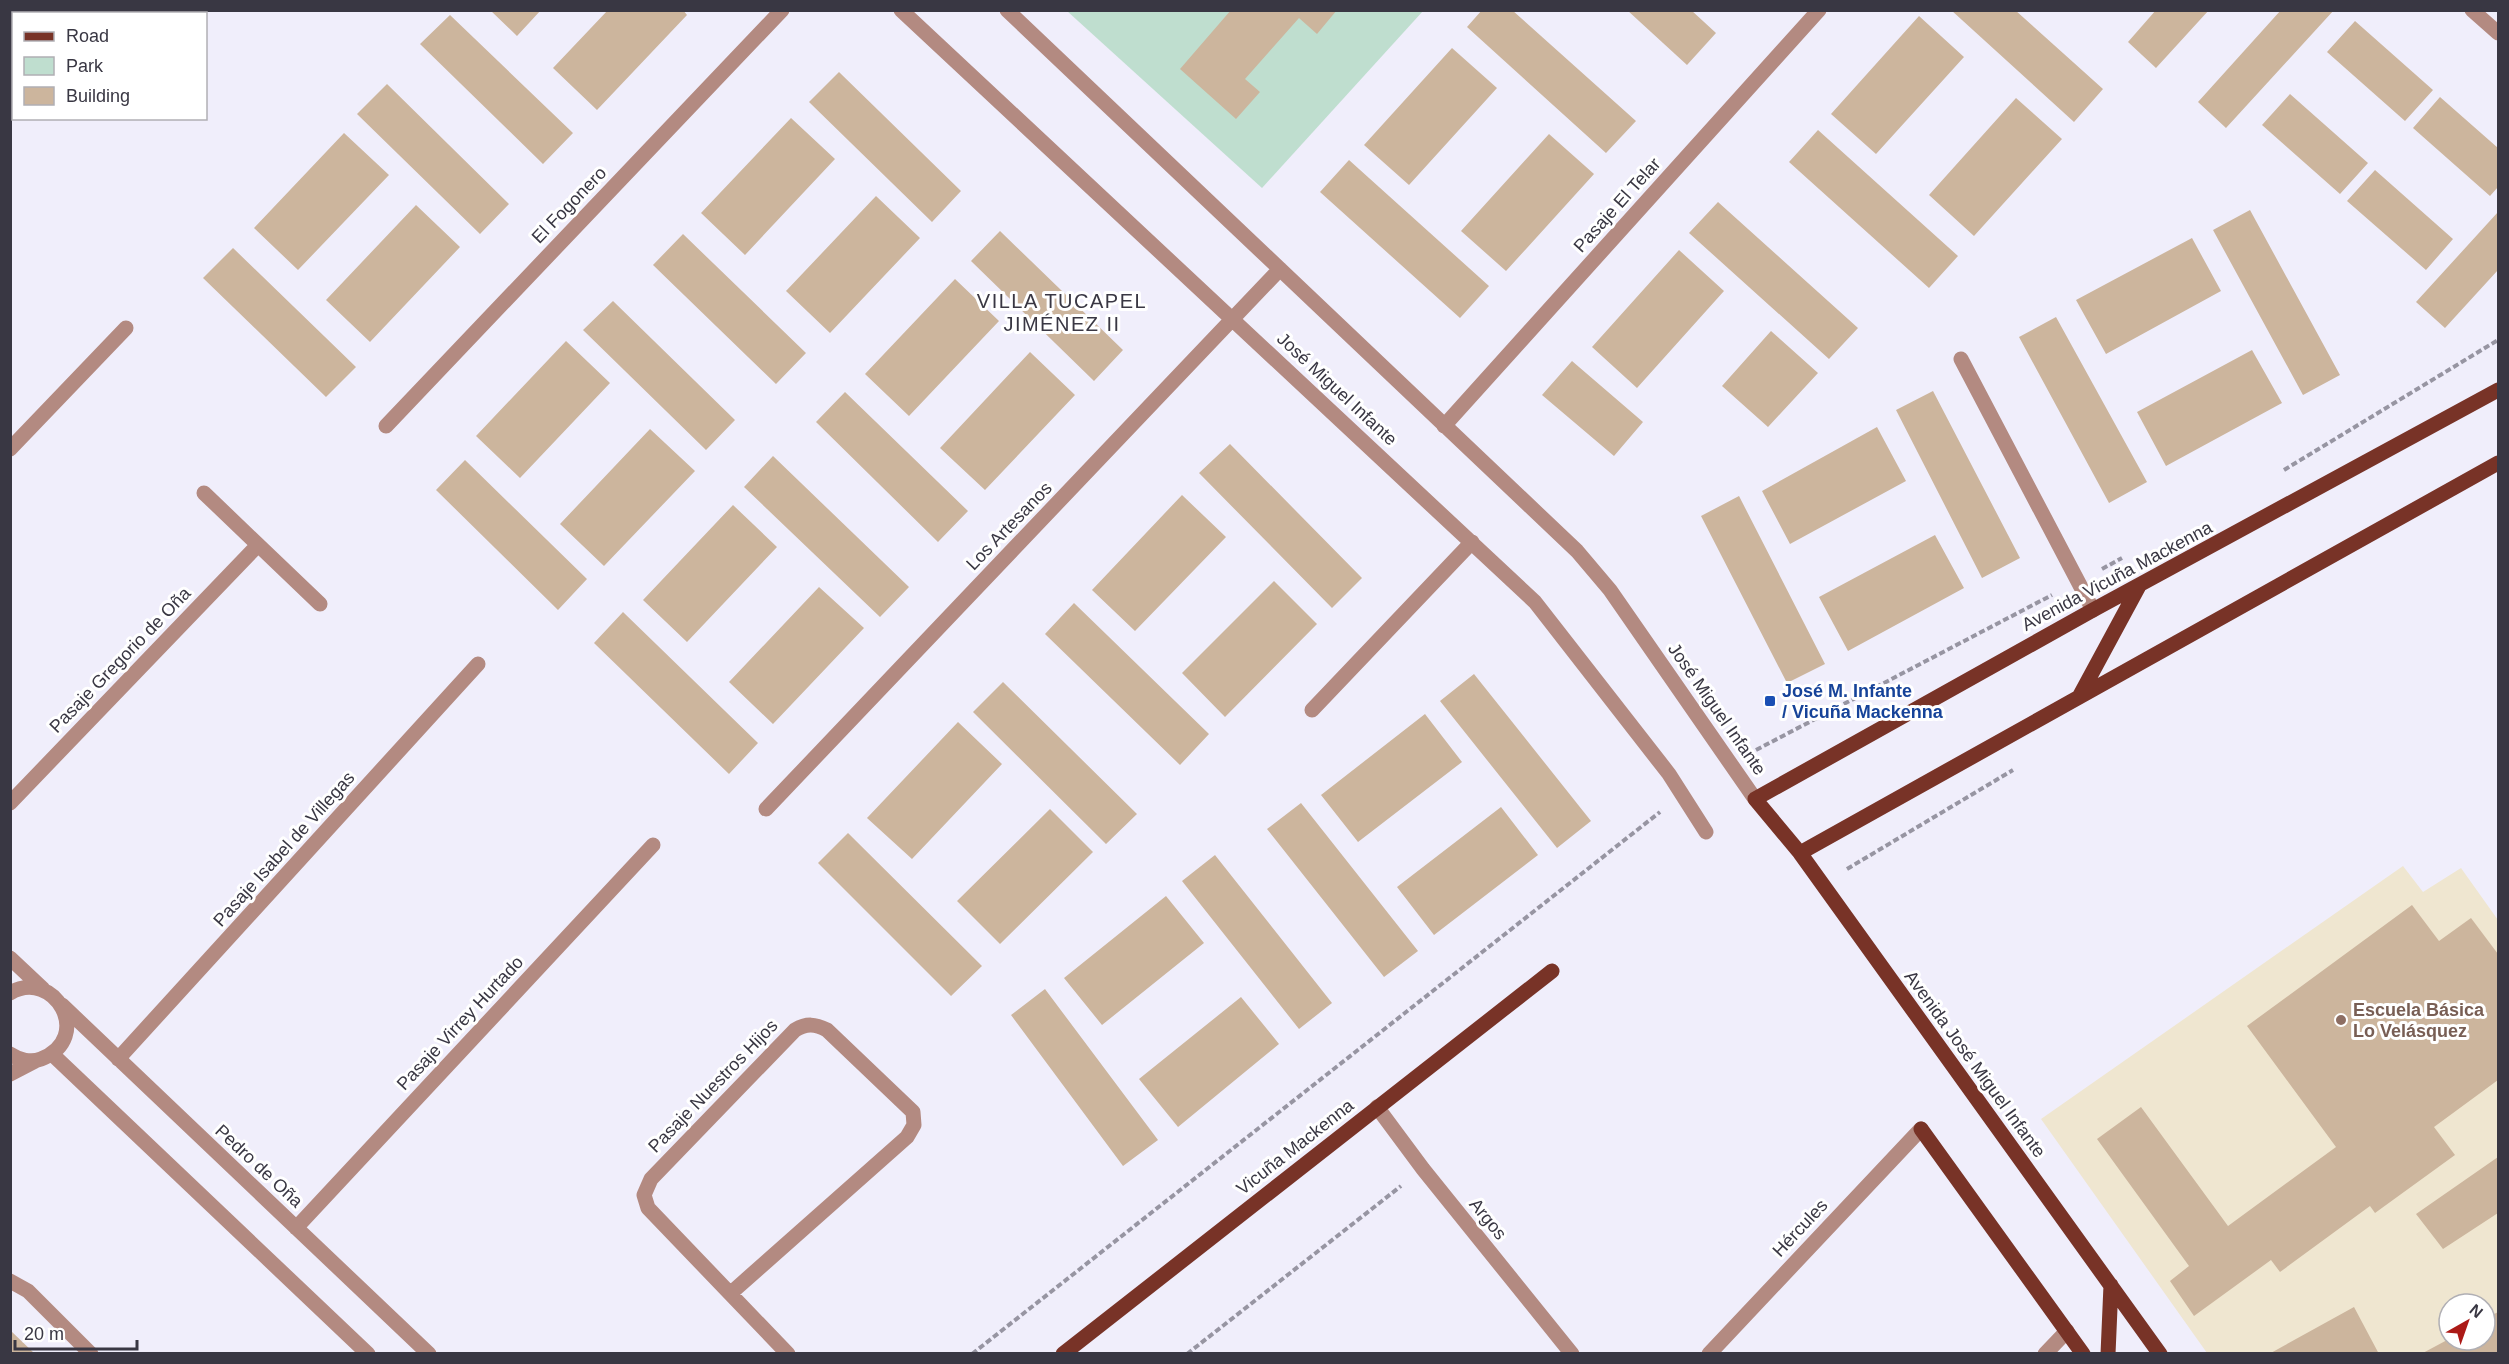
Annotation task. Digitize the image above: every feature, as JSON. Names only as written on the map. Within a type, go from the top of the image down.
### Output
[{"type":"main road","name":"Avenida Vicuña Mackenna","points":[[1755,799],[2093,610],[2499,390]]},
{"type":"main road","points":[[1800,853],[2499,463]]},
{"type":"main road","points":[[2079,697],[2139,586]]},
{"type":"main road","name":"Avenida José Miguel Infante","points":[[1755,799],[1800,853],[2160,1353]]},
{"type":"main road","name":"Vicuña Mackenna","points":[[1063,1353],[1552,971]]},
{"type":"main road","points":[[1921,1129],[2083,1353]]},
{"type":"main road","points":[[2108,1353],[2110,1285]]},
{"type":"street","name":"El Fogonero","points":[[386,426],[782,10]]},
{"type":"street","name":"José Miguel Infante","points":[[902,10],[1535,602],[1669,774],[1706,832]]},
{"type":"street","name":"José Miguel Infante","points":[[1007,10],[1577,551],[1610,590],[1755,799]]},
{"type":"street","name":"Pasaje El Telar","points":[[1444,426],[1819,10]]},
{"type":"street","points":[[2472,10],[2499,33]]},
{"type":"street","name":"Los Artesanos","points":[[766,809],[1280,269]]},
{"type":"street","points":[[10,449],[126,328]]},
{"type":"street","points":[[1961,359],[2093,610]]},
{"type":"street","points":[[204,493],[320,604]]},
{"type":"street","points":[[1312,710],[1472,542]]},
{"type":"street","name":"Pasaje Gregorio de Oña","points":[[10,803],[258,545]]},
{"type":"street","name":"Pasaje Isabel de Villegas","points":[[118,1059],[478,664]]},
{"type":"street","name":"Pasaje Virrey Hurtado","points":[[296,1228],[653,845]]},
{"type":"street","points":[[10,958],[43,989]]},
{"type":"street","points":[[10,993],[28,987],[43,989]]},
{"type":"street","name":"Pedro de Oña","points":[[43,989],[429,1353]]},
{"type":"street","points":[[10,1074],[52,1054],[64,1040],[68,1022],[62,1005]]},
{"type":"street","name":"Pasaje Nuestros Hijos","points":[[731,1293],[907,1137],[915,1125],[913,1112],[827,1030],[819,1026],[810,1025],[795,1030],[646,1186],[645,1202],[648,1208],[788,1353]]},
{"type":"street","points":[[10,1054],[18,1059],[36,1061]]},
{"type":"street","points":[[52,1054],[368,1353]]},
{"type":"street","name":"Argos","points":[[1377,1107],[1423,1169],[1572,1353]]},
{"type":"street","name":"Hércules","points":[[1709,1353],[1921,1129]]},
{"type":"street","points":[[10,1281],[28,1291],[91,1353]]},
{"type":"street","points":[[2045,1353],[2067,1331]]},
{"type":"path","points":[[2280,472],[2499,340]]},
{"type":"path","points":[[1731,764],[2131,553]]},
{"type":"path","points":[[972,1353],[1682,794]]},
{"type":"path","points":[[1187,1353],[1423,1169]]},
{"type":"shaded area","name":"Escuela Básica Lo Velásquez","points":[[2403,866],[2423,892],[2461,868],[2498,920],[2498,1353],[2207,1353],[2041,1119]]},
{"type":"green space","points":[[1067,11],[1423,11],[1262,188]]},
{"type":"building","points":[[490,10],[541,10],[517,36]]},
{"type":"building","points":[[608,10],[683,10],[687,15],[597,110],[553,68]]},
{"type":"building","points":[[1231,10],[1337,10],[1317,34],[1299,18],[1245,79],[1260,92],[1236,119],[1180,69]]},
{"type":"building","points":[[1482,10],[1512,10],[1636,121],[1606,153],[1467,27]]},
{"type":"building","points":[[1627,10],[1691,10],[1716,33],[1687,65]]},
{"type":"building","points":[[1951,10],[2015,10],[2103,89],[2074,122]]},
{"type":"building","points":[[2156,10],[2209,10],[2156,68],[2128,42]]},
{"type":"building","points":[[2281,10],[2334,10],[2226,128],[2198,102]]},
{"type":"building","points":[[450,15],[573,133],[543,164],[420,44]]},
{"type":"building","points":[[1919,16],[1964,57],[1876,154],[1831,114]]},
{"type":"building","points":[[2355,21],[2433,90],[2405,121],[2327,52]]},
{"type":"building","points":[[1452,48],[1497,88],[1409,185],[1364,145]]},
{"type":"building","points":[[839,72],[961,191],[932,222],[809,102]]},
{"type":"building","points":[[387,84],[509,204],[480,234],[357,114]]},
{"type":"building","points":[[2290,94],[2368,163],[2340,194],[2262,125]]},
{"type":"building","points":[[2440,97],[2498,148],[2498,187],[2490,196],[2413,128]]},
{"type":"building","points":[[2016,98],[2062,139],[1974,236],[1929,195]]},
{"type":"building","points":[[791,118],[835,159],[745,255],[701,213]]},
{"type":"building","points":[[1818,130],[1958,256],[1929,288],[1789,162]]},
{"type":"building","points":[[344,133],[389,175],[298,270],[254,228]]},
{"type":"building","points":[[1549,134],[1594,174],[1506,271],[1461,231]]},
{"type":"building","points":[[1349,160],[1489,286],[1460,318],[1320,192]]},
{"type":"building","points":[[2375,170],[2453,239],[2426,270],[2347,201]]},
{"type":"building","points":[[876,196],[920,238],[830,333],[786,291]]},
{"type":"building","points":[[1718,202],[1858,328],[1829,359],[1689,233]]},
{"type":"building","points":[[416,205],[460,247],[370,342],[326,300]]},
{"type":"building","points":[[2250,210],[2340,375],[2303,395],[2213,230]]},
{"type":"building","points":[[2498,212],[2498,270],[2445,328],[2416,302]]},
{"type":"building","points":[[1000,231],[1123,350],[1094,381],[971,261]]},
{"type":"building","points":[[683,234],[806,353],[776,384],[653,265]]},
{"type":"building","points":[[2192,238],[2221,291],[2106,354],[2076,300]]},
{"type":"building","points":[[233,248],[356,367],[326,397],[203,278]]},
{"type":"building","points":[[1679,250],[1724,291],[1637,388],[1592,347]]},
{"type":"building","points":[[955,279],[999,321],[909,416],[865,374]]},
{"type":"building","points":[[613,301],[735,420],[706,450],[583,330]]},
{"type":"building","points":[[2056,317],[2147,482],[2109,503],[2019,337]]},
{"type":"building","points":[[1771,331],[1818,373],[1768,427],[1722,386]]},
{"type":"building","points":[[566,341],[610,383],[520,478],[476,436]]},
{"type":"building","points":[[2252,350],[2282,403],[2166,466],[2137,412]]},
{"type":"building","points":[[1030,352],[1075,395],[985,490],[940,448]]},
{"type":"building","points":[[1572,361],[1643,422],[1614,456],[1542,395]]},
{"type":"building","points":[[1933,391],[2020,558],[1982,578],[1896,410]]},
{"type":"building","points":[[845,392],[968,511],[938,542],[816,422]]},
{"type":"building","points":[[1877,427],[1906,481],[1790,544],[1762,491]]},
{"type":"building","points":[[650,429],[695,471],[604,566],[560,524]]},
{"type":"building","points":[[1230,444],[1362,578],[1332,608],[1199,473]]},
{"type":"building","points":[[773,456],[909,587],[880,617],[744,487]]},
{"type":"building","points":[[465,460],[587,579],[558,610],[436,490]]},
{"type":"building","points":[[1182,495],[1226,537],[1135,631],[1092,590]]},
{"type":"building","points":[[1739,496],[1825,664],[1787,683],[1701,516]]},
{"type":"building","points":[[733,505],[777,547],[687,642],[643,600]]},
{"type":"building","points":[[1935,535],[1964,588],[1848,651],[1819,597]]},
{"type":"building","points":[[1274,581],[1317,624],[1225,717],[1182,673]]},
{"type":"building","points":[[819,587],[864,628],[773,724],[729,682]]},
{"type":"building","points":[[1074,603],[1209,734],[1180,765],[1045,634]]},
{"type":"building","points":[[623,612],[758,743],[729,774],[594,643]]},
{"type":"building","points":[[1474,674],[1591,821],[1557,848],[1440,701]]},
{"type":"building","points":[[1003,682],[1137,814],[1106,844],[973,712]]},
{"type":"building","points":[[1425,714],[1462,762],[1358,842],[1321,795]]},
{"type":"building","points":[[958,722],[1002,764],[912,859],[867,818]]},
{"type":"building","points":[[1301,803],[1418,951],[1384,977],[1267,829]]},
{"type":"building","points":[[1501,807],[1538,855],[1434,935],[1397,887]]},
{"type":"building","points":[[1050,809],[1093,852],[1000,944],[957,901]]},
{"type":"building","points":[[848,833],[982,966],[951,996],[818,863]]},
{"type":"building","points":[[1215,855],[1332,1003],[1299,1029],[1182,881]]},
{"type":"building","points":[[1166,896],[1204,943],[1102,1025],[1064,978]]},
{"type":"building","points":[[2412,905],[2439,941],[2471,918],[2498,954],[2498,1080],[2434,1127],[2455,1155],[2375,1213],[2370,1206],[2280,1272],[2271,1260],[2194,1316],[2170,1281],[2189,1266],[2097,1139],[2141,1107],[2228,1226],[2336,1147],[2247,1026]]},
{"type":"building","points":[[1045,989],[1158,1140],[1123,1166],[1011,1015]]},
{"type":"building","points":[[1241,997],[1279,1044],[1178,1127],[1139,1079]]},
{"type":"building","points":[[2498,1157],[2498,1213],[2443,1249],[2416,1214]]},
{"type":"building","points":[[2354,1307],[2379,1354],[2269,1354]]},
{"type":"building","points":[[2497,1313],[2498,1354],[2421,1354],[2437,1345],[2437,1352],[2497,1352]]},
{"type":"building","points":[[10,1330],[35,1354],[10,1354]]},
{"type":"place","name":"José M. Infante / Vicuña Mackenna","points":[[1770,701]]},
{"type":"place","name":"Escuela Básica Lo Velásquez","points":[[2341,1020]]},
{"type":"district","name":"VILLA TUCAPEL JIMÉNEZ II","points":[[1062,312]]}]
